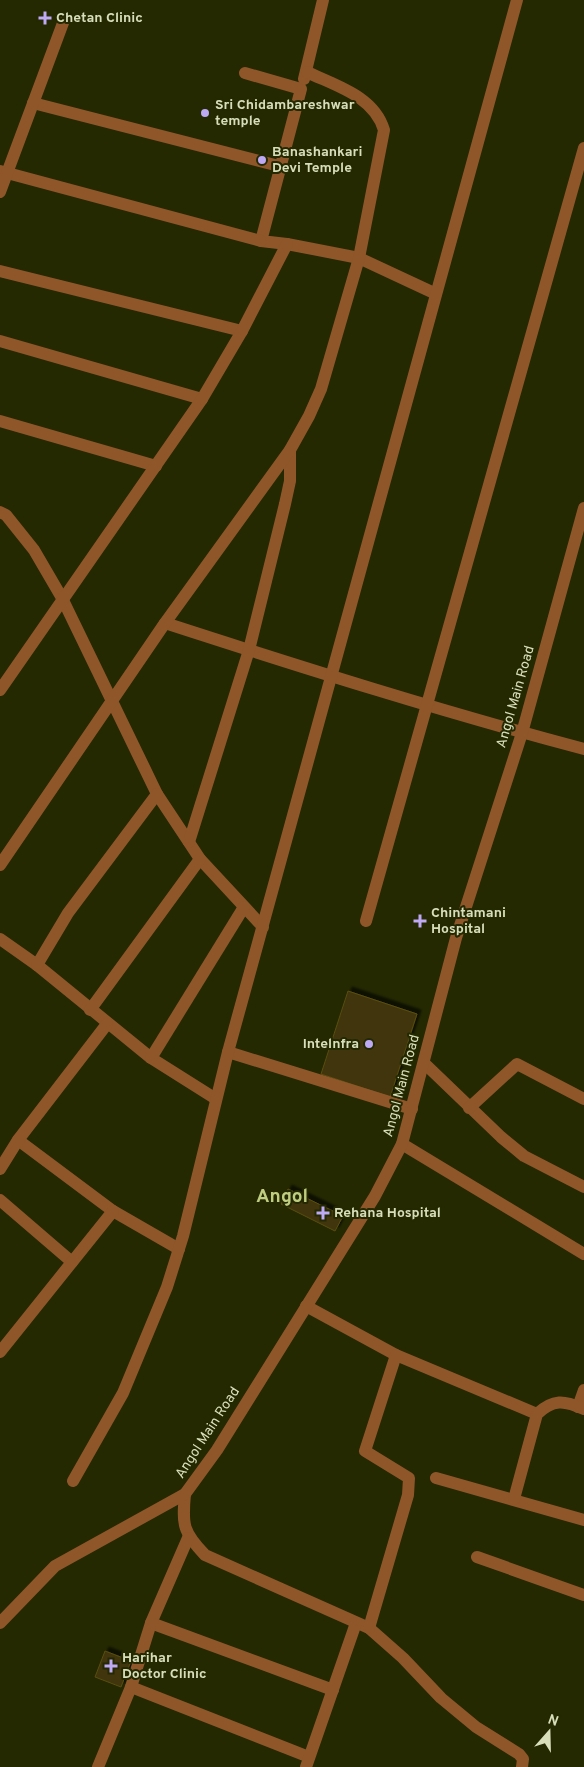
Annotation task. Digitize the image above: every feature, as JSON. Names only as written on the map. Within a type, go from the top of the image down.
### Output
[{"type":"street","points":[[261,241],[279,166],[307,72],[323,0]]},
{"type":"street","points":[[73,1480],[123,1393],[167,1287],[179,1249],[228,1052],[434,294],[517,0]]},
{"type":"street","points":[[0,192],[3,172],[33,103],[63,22]]},
{"type":"street","points":[[0,865],[165,623],[290,450],[309,416],[321,388],[359,258],[384,130],[380,116],[373,107],[356,95],[307,72]]},
{"type":"street","points":[[245,73],[301,89]]},
{"type":"street","points":[[33,103],[279,166]]},
{"type":"street","points":[[366,921],[429,705],[584,148]]},
{"type":"street","points":[[3,172],[261,241],[359,258],[434,294]]},
{"type":"street","points":[[0,690],[62,598],[202,399],[242,331],[287,244]]},
{"type":"street","points":[[0,271],[242,331]]},
{"type":"street","points":[[0,341],[202,399]]},
{"type":"street","points":[[0,421],[156,466]]},
{"type":"street","points":[[188,842],[249,650],[290,481],[290,450]]},
{"type":"street","name":"Angol Main Road","points":[[0,1623],[55,1566],[185,1494],[217,1450],[375,1196],[402,1144],[456,938],[522,733],[584,508]]},
{"type":"street","points":[[0,512],[6,515],[34,550],[62,598],[157,794],[200,859],[263,927]]},
{"type":"street","points":[[165,623],[330,676],[522,733],[584,749]]},
{"type":"street","points":[[37,964],[68,913],[157,794]]},
{"type":"street","points":[[90,1010],[200,859]]},
{"type":"street","points":[[151,1058],[244,907]]},
{"type":"street","points":[[0,939],[37,964],[90,1010],[151,1058],[216,1099]]},
{"type":"street","points":[[0,1169],[18,1140],[107,1024]]},
{"type":"street","points":[[228,1052],[412,1109]]},
{"type":"street","points":[[424,1063],[469,1108],[524,1156],[584,1187]]},
{"type":"street","points":[[469,1108],[517,1064],[584,1099]]},
{"type":"street","points":[[18,1140],[112,1211],[179,1249]]},
{"type":"street","points":[[402,1144],[584,1254]]},
{"type":"street","points":[[0,1200],[72,1262]]},
{"type":"street","points":[[0,1352],[112,1211]]},
{"type":"street","points":[[306,1306],[396,1355],[537,1414]]},
{"type":"street","points":[[369,1628],[408,1495],[409,1478],[365,1450],[396,1355]]},
{"type":"street","points":[[514,1499],[537,1414],[547,1404],[561,1402],[581,1408],[584,1390]]},
{"type":"street","points":[[436,1478],[584,1520]]},
{"type":"street","points":[[185,1494],[183,1517],[188,1538],[205,1555],[369,1628],[403,1658],[448,1704],[476,1727],[519,1754],[522,1759],[522,1767]]},
{"type":"street","points":[[98,1767],[131,1687],[152,1623],[188,1538]]},
{"type":"street","points":[[477,1557],[584,1595]]},
{"type":"street","points":[[152,1623],[333,1690]]},
{"type":"street","points":[[131,1687],[308,1762],[356,1623]]},
{"type":"building","name":"Intelnfra","points":[[348,991],[417,1014],[390,1097],[321,1074]]},
{"type":"building","points":[[288,1189],[343,1216],[335,1231],[281,1204]]},
{"type":"building","points":[[105,1651],[131,1661],[121,1687],[95,1677]]},
{"type":"place","name":"Chetan Clinic","points":[[45,18]]},
{"type":"place","name":"Sri Chidambareshwar temple","points":[[205,113]]},
{"type":"place","name":"Banashankari Devi Temple","points":[[262,160]]},
{"type":"place","name":"Chintamani Hospital","points":[[420,921]]},
{"type":"place","name":"Intelnfra","points":[[369,1044]]},
{"type":"place","name":"Rehana Hospital","points":[[323,1213]]},
{"type":"place","name":"Harihar Doctor Clinic","points":[[111,1666]]},
{"type":"district","name":"Angol","points":[[282,1197]]}]
